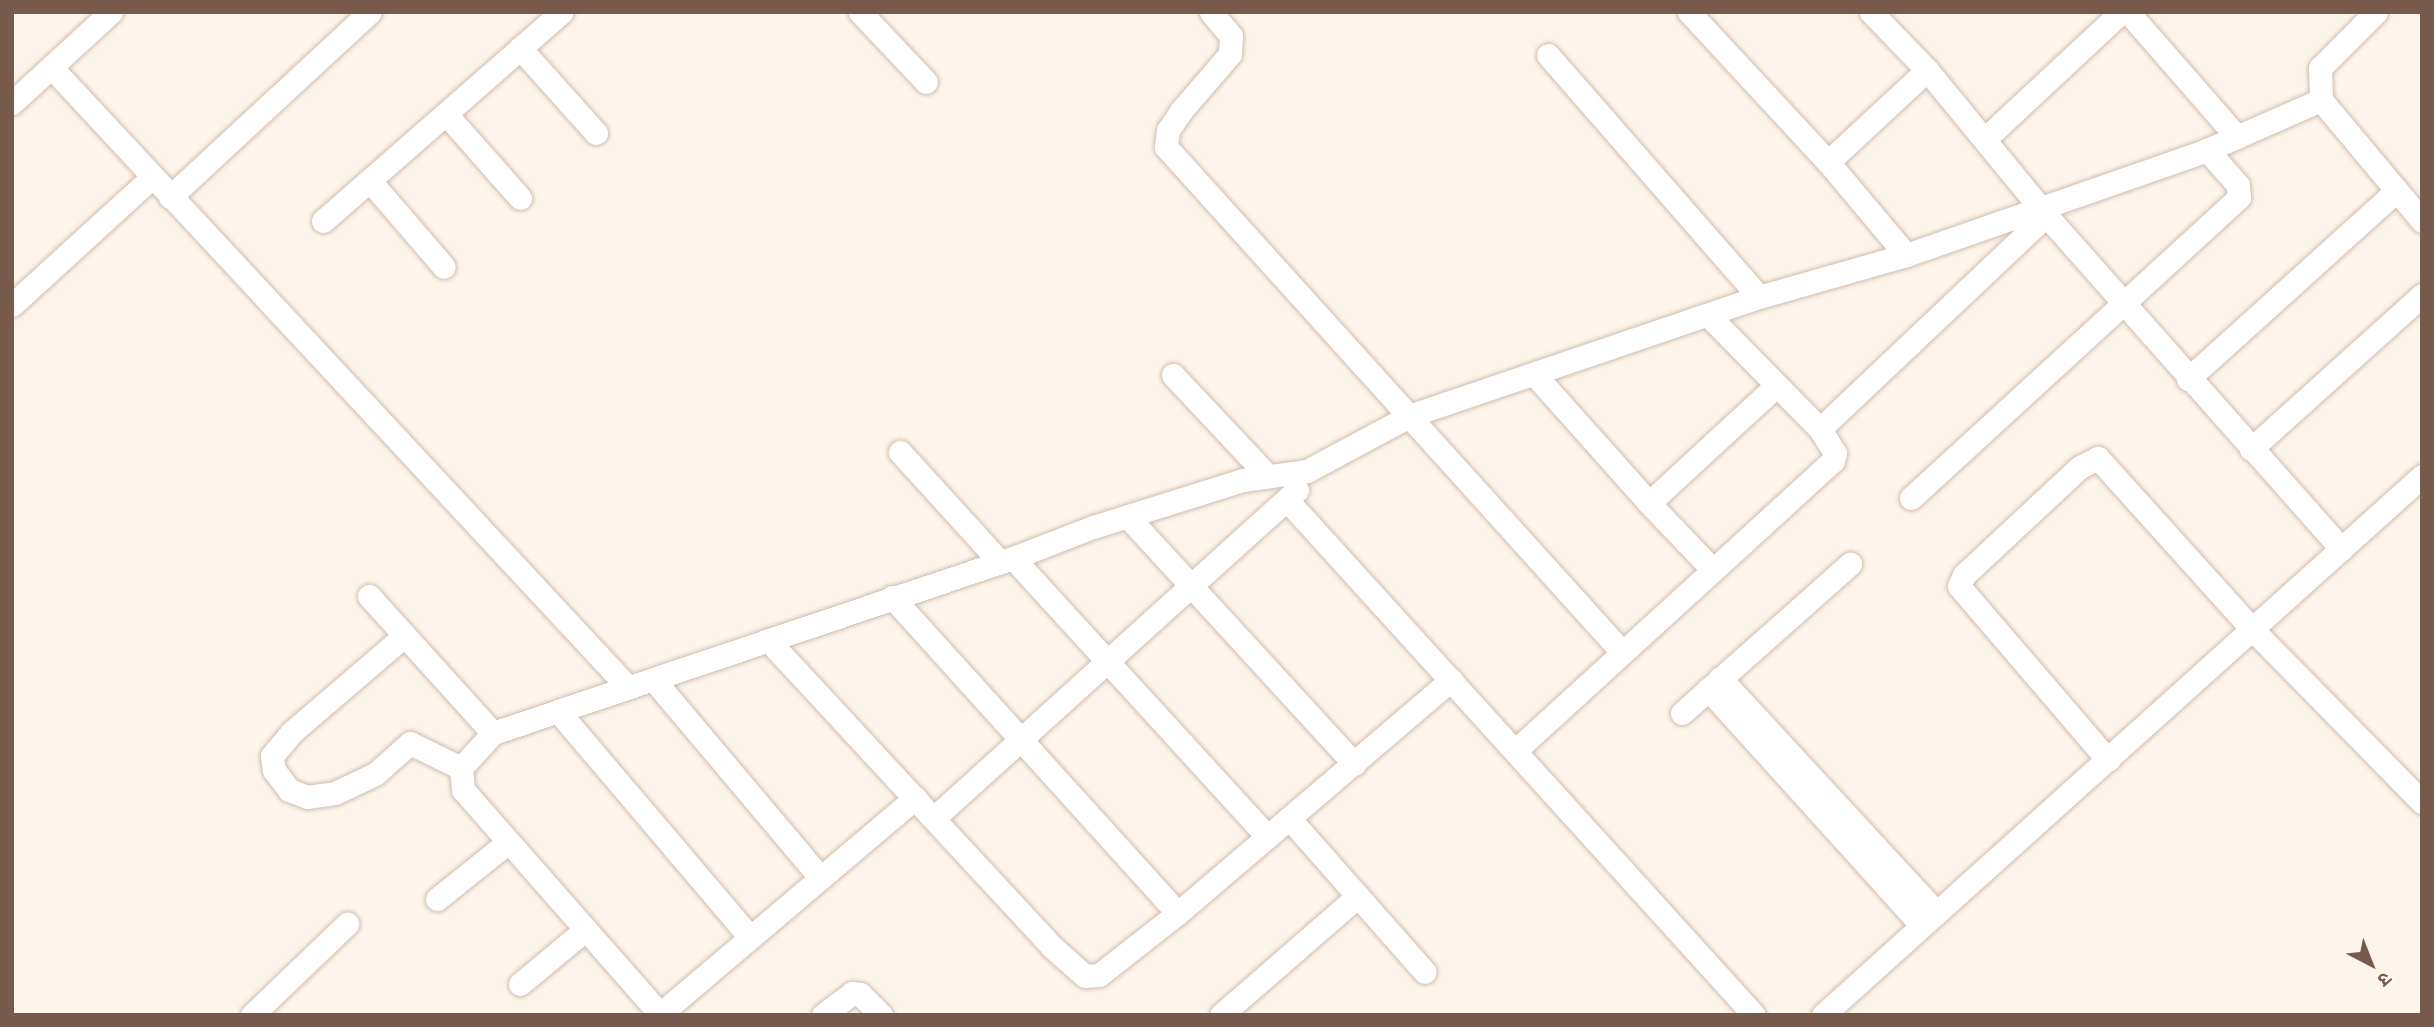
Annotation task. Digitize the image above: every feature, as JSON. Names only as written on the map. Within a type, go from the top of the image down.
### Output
[{"type":"street","points":[[170,197],[370,12]]},
{"type":"street","points":[[323,221],[562,12]]},
{"type":"street","points":[[860,12],[926,82]]},
{"type":"street","points":[[1689,12],[1828,162],[1906,255]]},
{"type":"street","points":[[1871,12],[1927,70],[1986,138],[2043,211],[2124,301],[2188,379],[2341,549]]},
{"type":"street","points":[[1986,138],[2121,12]]},
{"type":"street","points":[[2128,12],[2237,137]]},
{"type":"street","points":[[2376,12],[2320,68],[2321,100],[2395,192],[2422,221]]},
{"type":"street","points":[[1215,14],[1231,36],[1230,54],[1181,111],[1168,130],[1166,147],[1622,652]]},
{"type":"street","points":[[12,103],[52,68],[100,16]]},
{"type":"street","points":[[520,48],[597,133]]},
{"type":"street","points":[[1548,55],[1759,297]]},
{"type":"street","points":[[52,68],[626,685]]},
{"type":"street","points":[[1828,162],[1927,70]]},
{"type":"street","points":[[934,817],[1287,500],[1324,463],[1349,445],[1409,416],[1759,297],[1906,255],[2043,211],[2207,150],[2321,100]]},
{"type":"street","points":[[446,114],[520,198]]},
{"type":"street","points":[[1911,498],[2239,197],[2238,184],[2207,150]]},
{"type":"street","points":[[12,305],[152,177]]},
{"type":"street","points":[[370,181],[444,267]]},
{"type":"street","points":[[2188,379],[2395,192]]},
{"type":"street","points":[[1820,429],[2043,211]]},
{"type":"street","points":[[2251,449],[2422,295]]},
{"type":"street","points":[[1516,750],[1833,461],[1835,453],[1820,429],[1709,316]]},
{"type":"street","points":[[1173,375],[1268,476]]},
{"type":"street","points":[[1535,375],[1648,503],[1713,570]]},
{"type":"street","points":[[1648,503],[1776,386]]},
{"type":"street","points":[[900,452],[1107,663],[1267,836]]},
{"type":"street","points":[[2108,760],[1959,586],[1964,575],[2089,460],[2106,462],[2252,629],[2422,802]]},
{"type":"street","points":[[915,797],[659,1014],[463,790],[461,768],[494,733],[626,685],[653,679],[1128,517],[1268,476],[1294,475],[1324,463]]},
{"type":"street","points":[[1823,1015],[2422,476]]},
{"type":"street","points":[[1287,500],[1754,1015]]},
{"type":"street","points":[[1128,517],[1354,764]]},
{"type":"street","points":[[1682,713],[1850,564]]},
{"type":"street","points":[[369,596],[494,733]]},
{"type":"street","points":[[892,597],[1178,913]]},
{"type":"street","points":[[404,635],[292,732],[272,755],[274,770],[289,790],[307,797],[335,793],[375,774],[410,743],[461,768]]},
{"type":"street","points":[[768,640],[1051,946],[1085,976],[1099,975],[1178,913],[1451,680]]},
{"type":"street","points":[[653,679],[820,877]]},
{"type":"street","points":[[1714,684],[1929,918]]},
{"type":"street","points":[[558,711],[750,937]]},
{"type":"street","points":[[1289,818],[1425,972]]},
{"type":"street","points":[[437,899],[508,843]]},
{"type":"street","points":[[1221,1015],[1358,896]]},
{"type":"street","points":[[252,1015],[347,924]]},
{"type":"street","points":[[520,984],[584,930]]},
{"type":"street","points":[[823,1015],[852,993],[860,994],[881,1015]]}]
